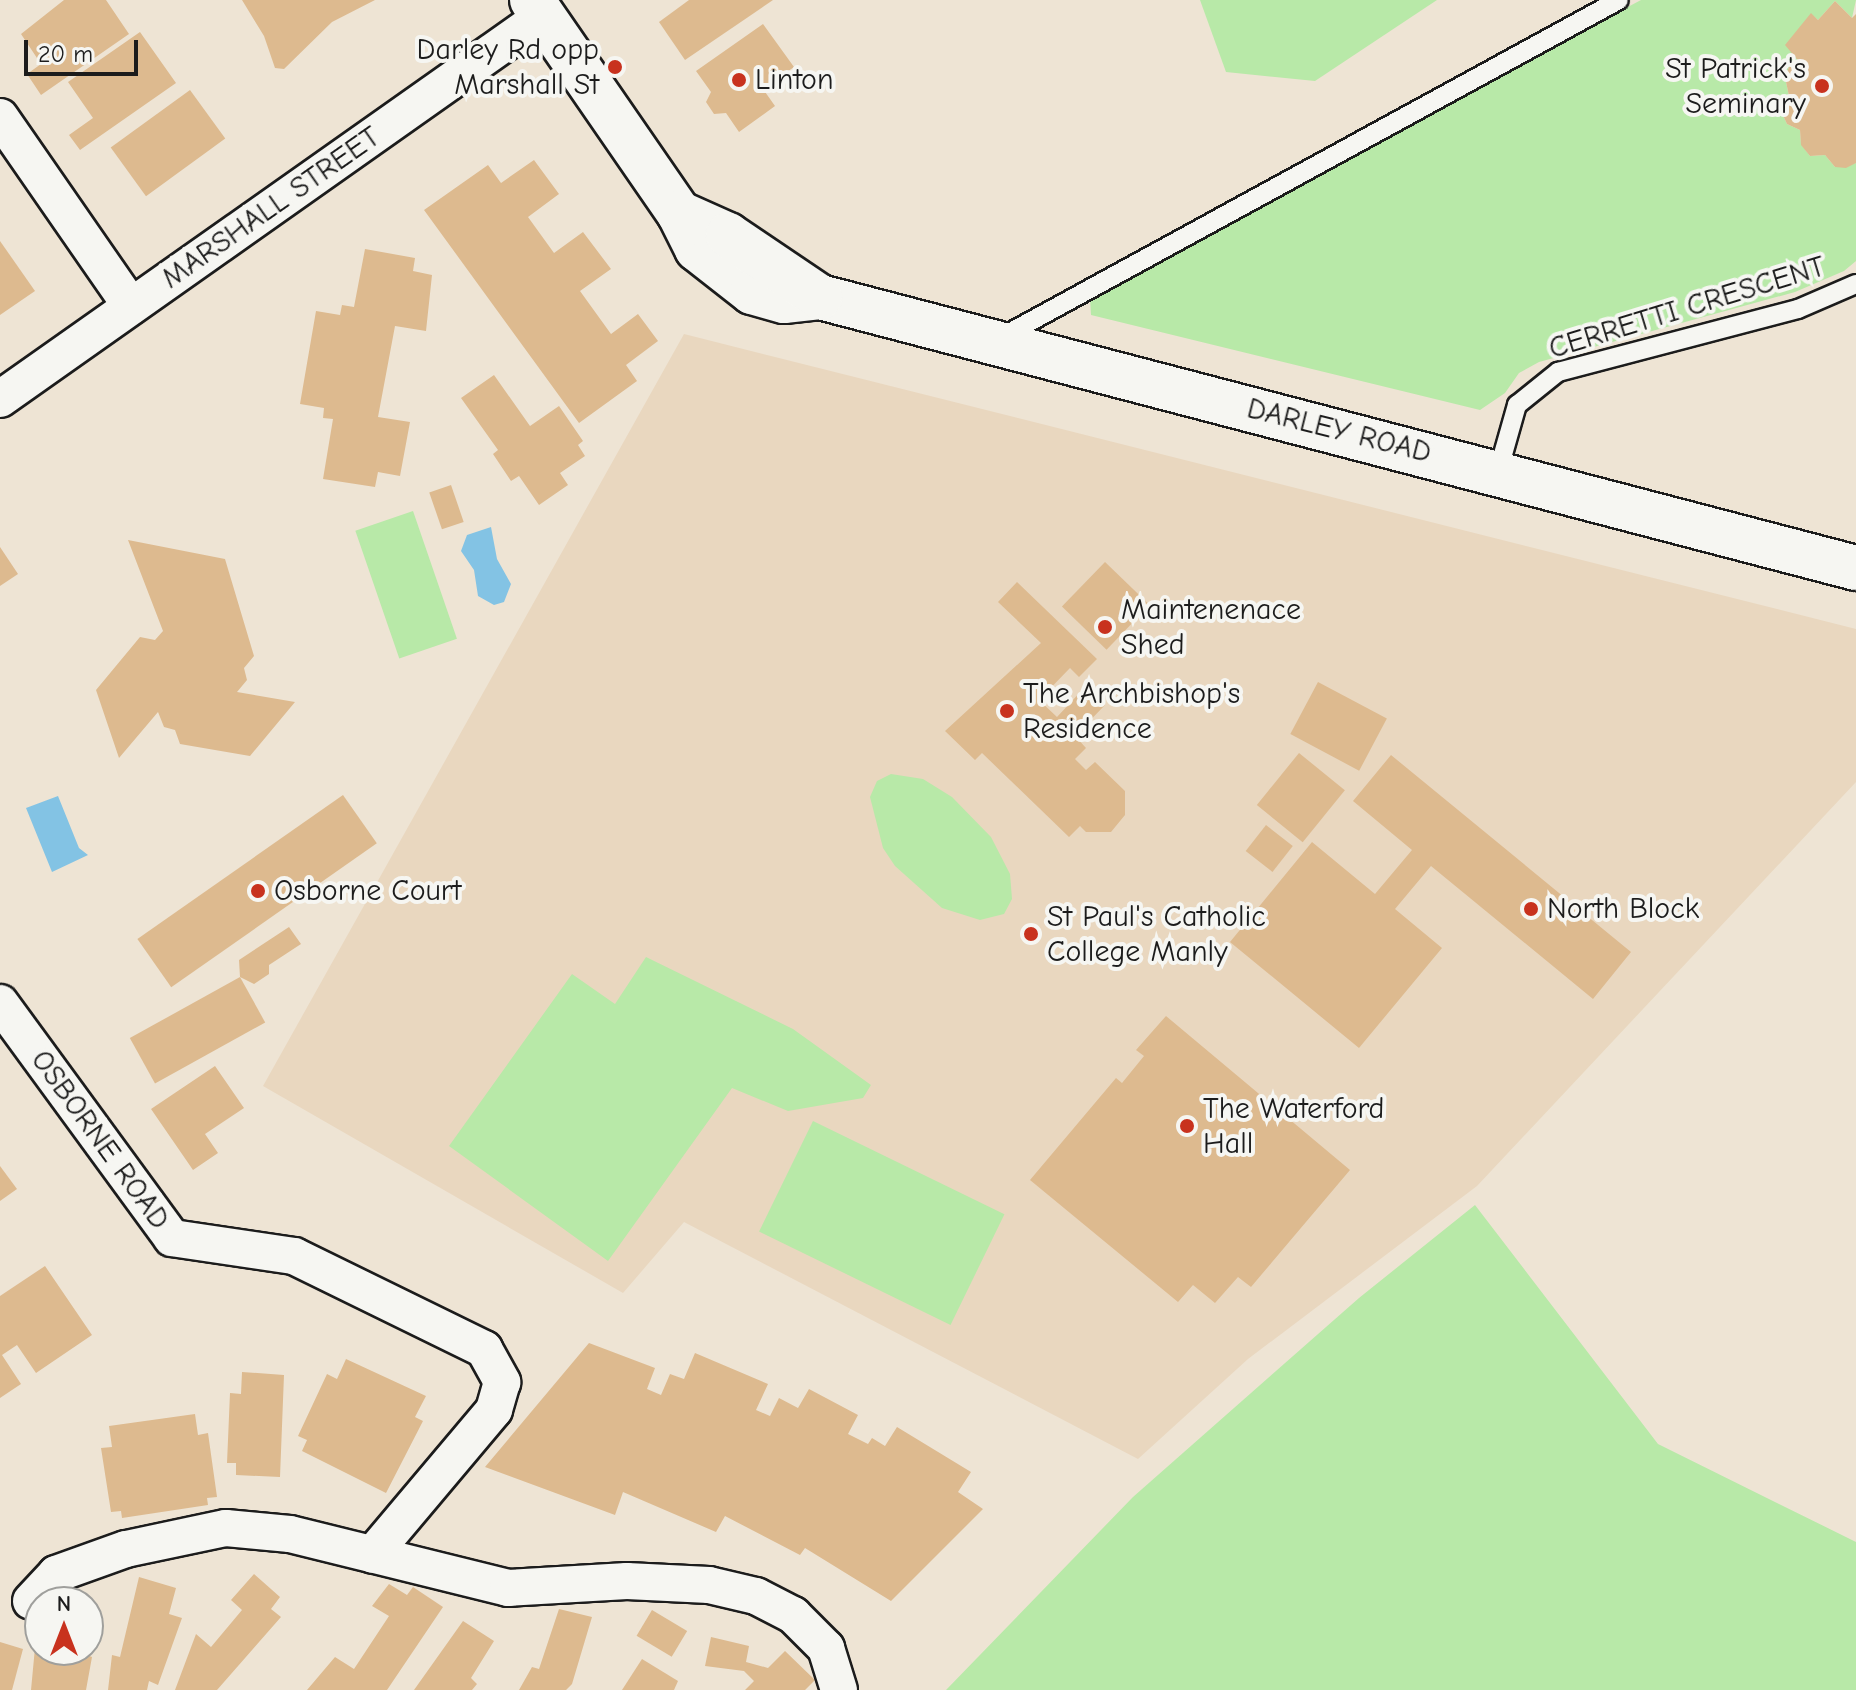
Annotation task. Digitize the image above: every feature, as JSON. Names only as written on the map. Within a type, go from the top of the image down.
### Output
[{"type":"street","name":"DARLEY ROAD","points":[[537,8],[679,213],[728,235],[820,297],[1856,568]]},
{"type":"street","name":"MARSHALL STREET","points":[[0,399],[537,8]]},
{"type":"street","points":[[0,117],[131,306]]},
{"type":"street","name":"OSBORNE ROAD","points":[[0,1003],[151,1217],[172,1238],[294,1256],[484,1349],[502,1382],[494,1410],[372,1555]]},
{"type":"street","points":[[45,1586],[56,1574],[126,1549],[226,1528],[290,1534],[508,1588],[627,1581],[709,1585],[756,1596],[793,1615],[826,1648],[839,1690]]},
{"type":"lane","points":[[993,342],[1043,310],[1619,0]]},
{"type":"lane","name":"CERRETTI CRESCENT","points":[[1498,472],[1517,405],[1558,372],[1798,309],[1856,284]]},
{"type":"shaded area","name":"St Paul's Catholic College Manly","points":[[684,334],[1856,629],[1856,782],[1477,1186],[1248,1359],[1138,1459],[684,1222],[623,1293],[263,1086]]},
{"type":"green space","points":[[1200,0],[1437,0],[1315,81],[1226,72]]},
{"type":"green space","points":[[1641,0],[1856,0],[1852,18],[1835,1],[1818,20],[1811,14],[1801,64],[1789,67],[1785,77],[1789,96],[1781,111],[1787,124],[1800,130],[1801,144],[1810,156],[1825,155],[1835,167],[1856,163],[1856,261],[1844,271],[1795,292],[1539,362],[1519,373],[1505,393],[1480,410],[1091,315],[1090,298],[1106,285]]},
{"type":"green space","points":[[413,511],[457,639],[399,659],[355,531]]},
{"type":"green space","points":[[891,774],[923,779],[952,797],[991,837],[1010,874],[1012,899],[1004,914],[980,920],[942,908],[895,866],[883,848],[870,797],[877,781]]},
{"type":"green space","points":[[646,957],[793,1029],[871,1085],[863,1098],[788,1111],[732,1088],[608,1261],[449,1146],[572,974],[615,1004]]},
{"type":"green space","points":[[813,1121],[1004,1214],[951,1325],[759,1232]]},
{"type":"green space","points":[[1475,1205],[1658,1444],[1856,1542],[1856,1690],[946,1690],[1133,1497],[1359,1298]]},
{"type":"water","points":[[491,527],[497,559],[511,584],[504,602],[494,605],[478,596],[474,570],[461,551],[467,535]]},
{"type":"water","points":[[58,796],[79,848],[88,855],[52,872],[26,808]]},
{"type":"building","points":[[64,0],[106,0],[129,34],[41,95],[27,74],[41,64],[21,34]]},
{"type":"building","points":[[242,0],[375,0],[332,22],[284,69],[275,68],[264,36]]},
{"type":"building","points":[[689,0],[773,0],[685,60],[659,22]]},
{"type":"building","name":"St Patrick's Seminary","points":[[1835,1],[1852,18],[1856,14],[1856,163],[1846,168],[1835,167],[1825,155],[1810,156],[1801,145],[1800,130],[1787,124],[1781,111],[1789,96],[1785,77],[1789,67],[1801,64],[1785,45],[1811,13],[1818,20]]},
{"type":"building","name":"Linton","points":[[763,24],[794,67],[763,89],[775,106],[739,132],[726,113],[714,114],[706,102],[711,92],[696,71]]},
{"type":"building","points":[[140,32],[176,83],[80,150],[69,135],[93,118],[68,82]]},
{"type":"building","points":[[190,90],[225,139],[146,196],[111,148]]},
{"type":"building","points":[[534,160],[559,194],[528,217],[554,253],[583,232],[611,269],[580,291],[611,334],[638,314],[658,341],[626,365],[637,381],[579,423],[424,210],[488,165],[501,183]]},
{"type":"building","points":[[0,241],[35,291],[0,315]]},
{"type":"building","points":[[365,249],[415,258],[413,271],[432,275],[426,331],[395,326],[378,417],[410,422],[400,476],[378,472],[375,487],[323,479],[333,419],[323,418],[324,408],[300,404],[316,311],[340,315],[342,305],[354,307]]},
{"type":"building","points":[[494,375],[530,426],[559,406],[583,441],[578,445],[585,456],[560,473],[568,485],[539,505],[519,476],[511,481],[493,454],[498,450],[461,398]]},
{"type":"building","points":[[451,485],[464,522],[442,529],[429,492]]},
{"type":"building","points":[[128,540],[225,559],[254,656],[244,668],[247,680],[237,692],[295,702],[250,756],[180,744],[175,730],[164,727],[158,712],[119,758],[96,690],[140,637],[155,640],[163,631]]},
{"type":"building","points":[[0,547],[18,574],[0,586]]},
{"type":"building","name":"Maintenenace Shed","points":[[1105,562],[1150,605],[1107,650],[1062,607]]},
{"type":"building","name":"The Archbishop's Residence","points":[[1017,582],[1097,659],[1079,677],[1070,668],[1039,700],[1057,717],[1086,686],[1105,705],[1075,736],[1086,748],[1075,759],[1086,770],[1095,762],[1125,791],[1125,815],[1111,832],[1086,832],[1080,826],[1069,837],[982,753],[975,760],[945,731],[1041,643],[998,602]]},
{"type":"building","points":[[1318,682],[1387,719],[1359,771],[1290,734]]},
{"type":"building","points":[[1299,753],[1345,790],[1303,842],[1257,805]]},
{"type":"building","points":[[1391,755],[1631,952],[1593,999],[1431,866],[1395,909],[1442,948],[1359,1048],[1230,942],[1312,842],[1375,894],[1412,850],[1353,801]]},
{"type":"building","name":"Osborne Court","points":[[343,795],[377,843],[171,987],[137,939]]},
{"type":"building","points":[[1266,825],[1293,846],[1272,872],[1246,851]]},
{"type":"building","points":[[289,927],[301,944],[269,965],[269,974],[254,984],[240,977],[239,960]]},
{"type":"building","points":[[240,977],[265,1022],[155,1084],[130,1038]]},
{"type":"building","name":"The Waterford Hall","points":[[1166,1016],[1350,1170],[1251,1287],[1238,1277],[1215,1303],[1193,1285],[1178,1302],[1030,1180],[1116,1078],[1122,1083],[1144,1056],[1136,1050]]},
{"type":"building","points":[[215,1066],[244,1108],[205,1134],[218,1153],[193,1170],[151,1109]]},
{"type":"building","points":[[0,1166],[17,1189],[0,1201]]},
{"type":"building","points":[[45,1266],[92,1335],[36,1373],[17,1345],[2,1355],[21,1384],[0,1398],[0,1296]]},
{"type":"building","points":[[589,1343],[655,1368],[647,1389],[661,1395],[670,1374],[684,1379],[695,1353],[768,1384],[756,1410],[770,1416],[779,1398],[798,1408],[809,1389],[858,1415],[848,1434],[868,1444],[872,1438],[885,1446],[897,1427],[971,1472],[958,1492],[983,1509],[891,1601],[805,1548],[800,1555],[725,1516],[716,1532],[623,1492],[615,1515],[485,1467]]},
{"type":"building","points":[[346,1359],[426,1396],[415,1417],[423,1421],[386,1493],[302,1451],[307,1440],[298,1436],[327,1374],[337,1379]]},
{"type":"building","points":[[242,1372],[284,1375],[280,1477],[236,1475],[236,1463],[227,1463],[230,1393],[241,1394]]},
{"type":"building","points":[[195,1414],[198,1435],[208,1433],[217,1497],[207,1498],[208,1505],[122,1518],[121,1511],[111,1512],[101,1448],[112,1447],[109,1426]]},
{"type":"building","points":[[254,1574],[280,1597],[271,1609],[281,1617],[217,1690],[175,1690],[196,1634],[211,1647],[242,1610],[231,1600]]},
{"type":"building","points":[[139,1577],[176,1588],[169,1614],[182,1618],[158,1685],[149,1681],[147,1690],[108,1690],[112,1655],[120,1657]]},
{"type":"building","points":[[389,1584],[407,1595],[413,1587],[443,1607],[387,1690],[307,1690],[335,1657],[354,1669],[389,1616],[372,1606]]},
{"type":"building","points":[[559,1609],[592,1617],[572,1684],[566,1690],[519,1690],[532,1667],[539,1669]]},
{"type":"building","points":[[652,1610],[687,1631],[672,1657],[637,1636]]},
{"type":"building","points":[[463,1621],[494,1641],[471,1678],[477,1684],[472,1690],[414,1690]]},
{"type":"building","points":[[711,1637],[749,1646],[746,1662],[768,1668],[785,1651],[815,1680],[805,1690],[745,1690],[754,1681],[744,1671],[705,1666]]},
{"type":"building","points":[[0,1642],[23,1649],[12,1690],[0,1690]]},
{"type":"building","points":[[642,1659],[678,1681],[674,1690],[622,1690]]},
{"type":"building","points":[[33,1666],[90,1666],[86,1690],[31,1690]]},
{"type":"place","name":"Darley Rd opp Marshall St","points":[[615,67]]},
{"type":"place","name":"Linton","points":[[739,80]]},
{"type":"place","name":"St Patrick's Seminary","points":[[1822,86]]},
{"type":"place","name":"Maintenenace Shed","points":[[1105,627]]},
{"type":"place","name":"The Archbishop's Residence","points":[[1007,711]]},
{"type":"place","name":"Osborne Court","points":[[258,891]]},
{"type":"place","name":"North Block","points":[[1531,909]]},
{"type":"place","name":"St Paul's Catholic College Manly","points":[[1031,934]]},
{"type":"place","name":"The Waterford Hall","points":[[1187,1126]]}]
